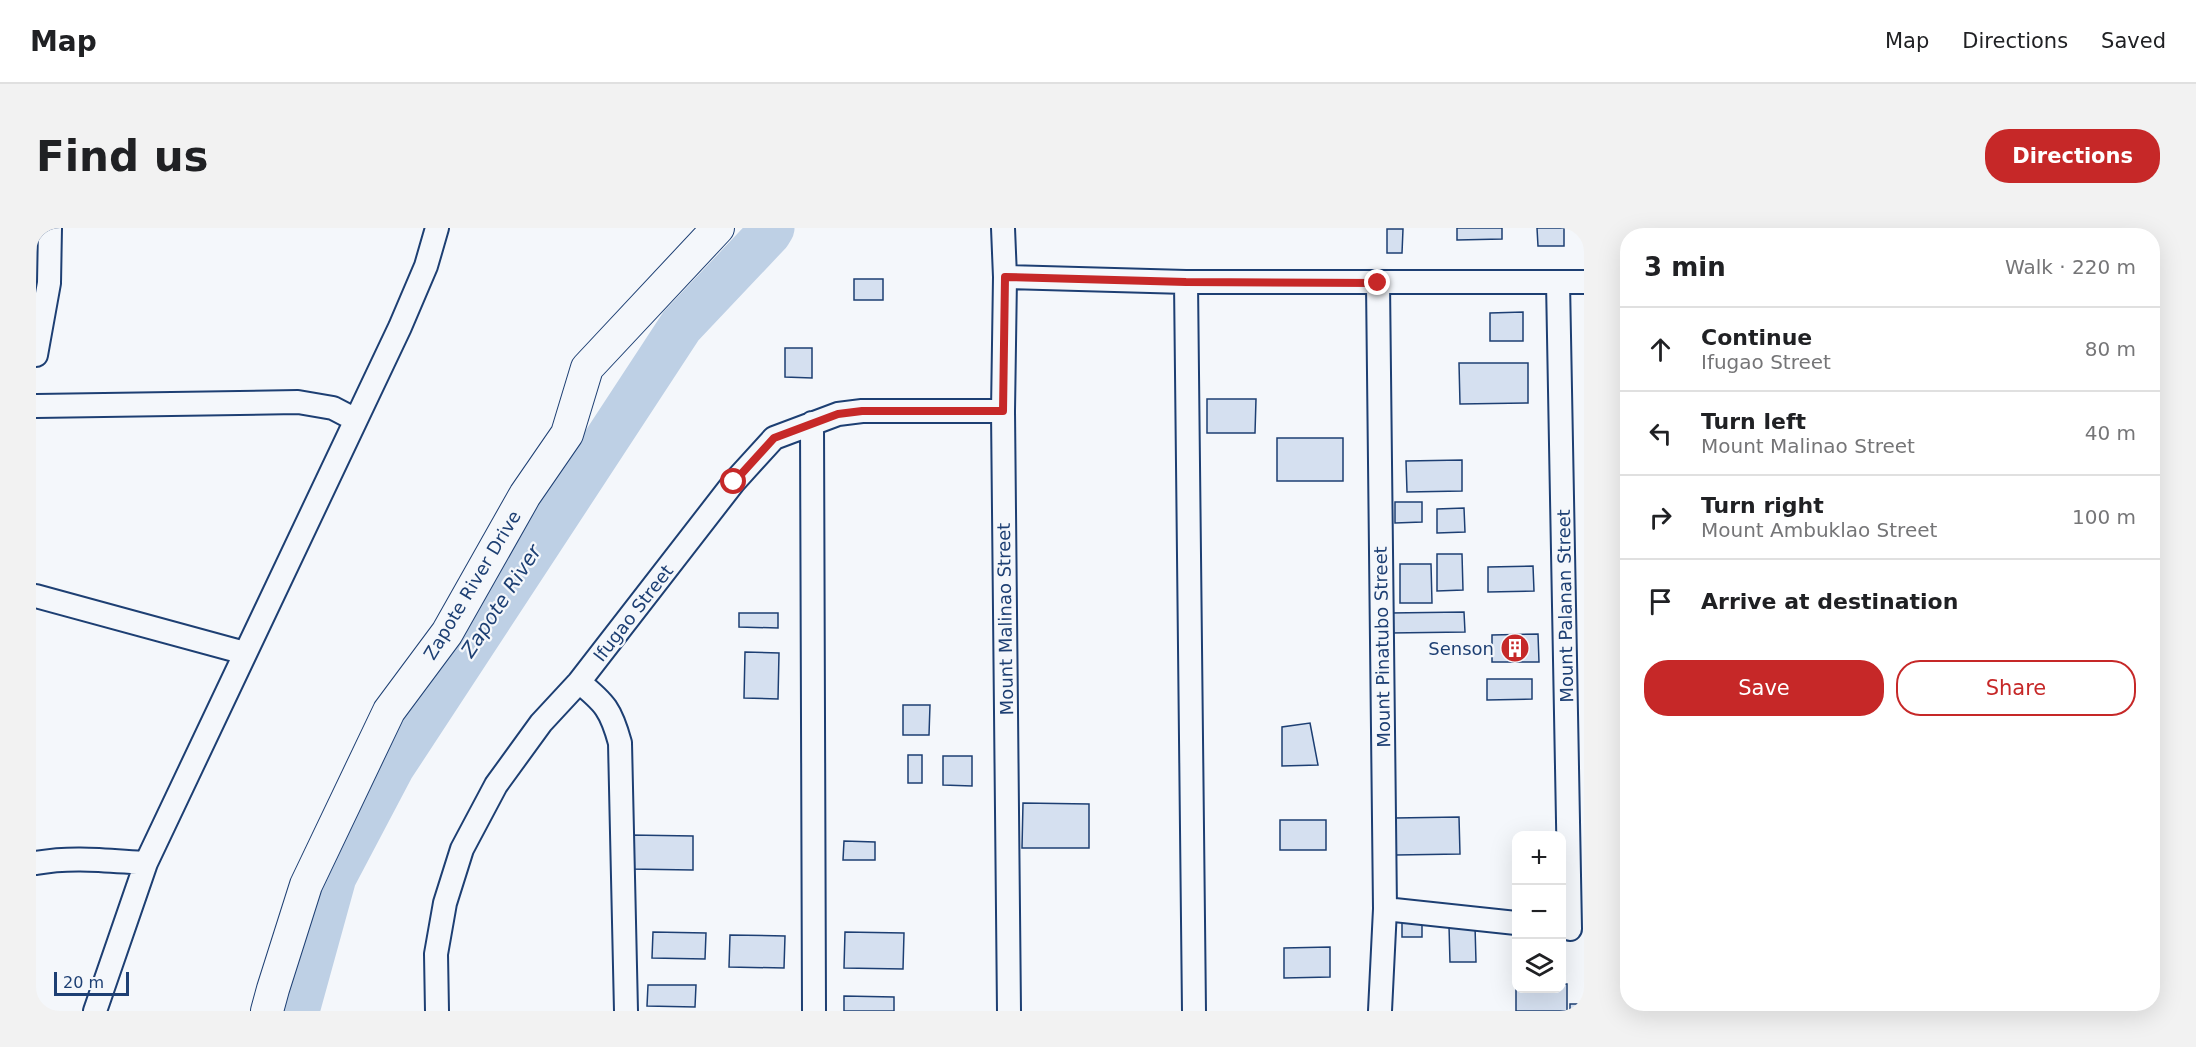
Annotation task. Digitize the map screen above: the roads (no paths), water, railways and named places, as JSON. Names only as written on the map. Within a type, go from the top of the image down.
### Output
[{"type":"street","points":[[36,355],[49,283],[50,228]]},
{"type":"street","points":[[95,1011],[146,863],[405,317],[426,266],[437,228]]},
{"type":"street","name":"Zapote River Drive","points":[[267,1011],[306,885],[384,722],[447,633],[525,495],[567,434],[587,368],[718,228]]},
{"type":"street","name":"Mount Malinao Street","points":[[1003,228],[1009,1011]]},
{"type":"street","points":[[1005,277],[1186,282],[1584,282]]},
{"type":"street","points":[[1186,282],[1194,1011]]},
{"type":"street","name":"Mount Palanan Street","points":[[1558,282],[1572,929]]},
{"type":"street","name":"Mount Pinatubo Street","points":[[1378,283],[1386,909],[1380,1011]]},
{"type":"street","points":[[36,406],[298,402],[333,408],[356,420]]},
{"type":"street","name":"Ifugao Street","points":[[437,1011],[436,954],[444,903],[462,849],[496,785],[541,723],[579,682],[734,482],[774,438],[838,414],[862,411],[1003,411]]},
{"type":"street","points":[[812,423],[814,1011]]},
{"type":"street","points":[[36,596],[245,653]]},
{"type":"street","points":[[579,682],[598,698],[613,717],[620,742],[626,1011]]},
{"type":"street","points":[[36,863],[53,860],[97,860],[146,863]]},
{"type":"street","points":[[1386,909],[1512,923]]},
{"type":"waterway","name":"Zapote River","points":[[297,1011],[334,877],[392,767],[681,326],[772,228]]},
{"type":"place","name":"Senson","points":[[1515,648]]}]
